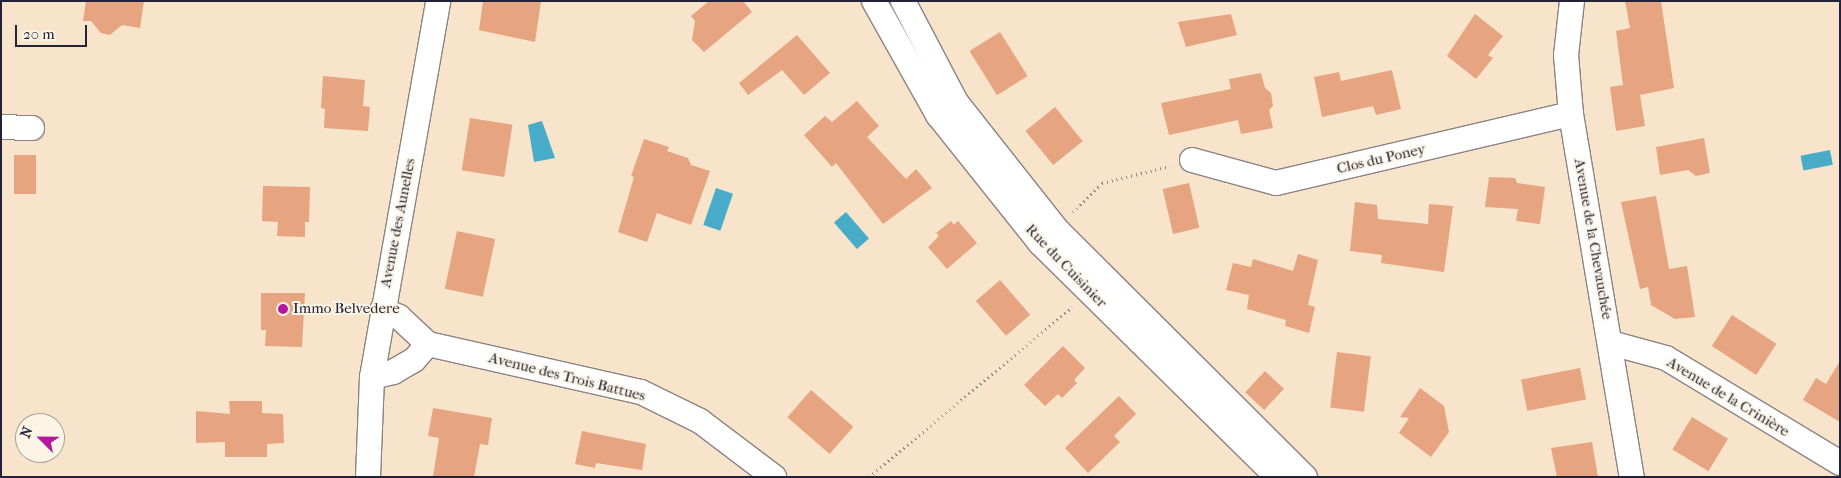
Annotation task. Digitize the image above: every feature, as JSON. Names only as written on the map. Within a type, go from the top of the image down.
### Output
[{"type":"street","name":"Avenue des Aunelles","points":[[368,477],[372,377],[382,310],[438,1]]},
{"type":"street","name":"Rue du Cuisinier","points":[[874,1],[894,41],[938,115],[1040,243],[1277,477]]},
{"type":"street","name":"Rue du Cuisinier","points":[[903,1],[956,102],[1058,230],[1305,477]]},
{"type":"street","name":"Avenue de la Chevauchée","points":[[1572,1],[1566,55],[1571,114],[1632,477]]},
{"type":"street","name":"Clos du Poney","points":[[1192,160],[1276,183],[1571,114]]},
{"type":"street","points":[[1,128],[32,128]]},
{"type":"street","points":[[372,377],[393,372],[414,360],[428,344],[399,317],[382,310]]},
{"type":"street","name":"Avenue de la Crinière","points":[[1611,343],[1666,358],[1840,463]]},
{"type":"street","name":"Avenue des Trois Battues","points":[[428,344],[641,392],[700,421],[774,477]]},
{"type":"path","points":[[1058,230],[1102,183],[1192,160]]},
{"type":"path","points":[[869,477],[1091,292]]},
{"type":"water","points":[[542,121],[555,158],[534,162],[528,125]]},
{"type":"water","points":[[1830,150],[1833,165],[1803,170],[1801,156]]},
{"type":"water","points":[[716,188],[733,194],[720,231],[703,225]]},
{"type":"water","points":[[846,212],[869,238],[857,249],[834,222]]},
{"type":"building","points":[[86,1],[144,1],[140,28],[122,25],[110,35],[101,33],[91,21],[83,21]]},
{"type":"building","points":[[483,1],[541,1],[535,42],[479,30]]},
{"type":"building","points":[[709,1],[743,1],[752,12],[704,52],[692,40],[695,21],[691,16]]},
{"type":"building","points":[[1625,1],[1661,1],[1674,88],[1640,95],[1645,126],[1616,131],[1610,87],[1623,85],[1616,31],[1630,28]]},
{"type":"building","points":[[1231,14],[1237,35],[1186,47],[1178,22]]},
{"type":"building","points":[[1475,14],[1503,36],[1488,55],[1493,58],[1476,79],[1447,56]]},
{"type":"building","points":[[1000,32],[1028,76],[997,95],[969,51]]},
{"type":"building","points":[[797,35],[830,73],[804,95],[782,70],[748,95],[739,83]]},
{"type":"building","points":[[1392,70],[1401,109],[1376,115],[1373,106],[1322,117],[1314,77],[1339,72],[1341,81]]},
{"type":"building","points":[[1261,73],[1265,88],[1271,93],[1273,106],[1269,110],[1273,128],[1241,134],[1238,120],[1169,135],[1161,103],[1231,89],[1229,79]]},
{"type":"building","points":[[323,76],[365,80],[363,106],[370,107],[368,131],[324,128],[325,109],[321,108]]},
{"type":"building","points":[[857,101],[879,126],[867,137],[906,179],[916,169],[932,188],[883,224],[836,163],[832,167],[804,135],[825,116],[832,122]]},
{"type":"building","points":[[1055,107],[1083,141],[1053,165],[1025,131]]},
{"type":"building","points":[[470,118],[512,125],[504,177],[462,170]]},
{"type":"building","points":[[1704,138],[1710,173],[1696,176],[1688,170],[1660,175],[1656,147]]},
{"type":"building","points":[[644,139],[669,147],[667,151],[688,158],[691,165],[710,171],[691,225],[657,213],[647,242],[618,232],[634,177],[631,176]]},
{"type":"building","points":[[14,155],[36,155],[36,194],[14,194]]},
{"type":"building","points":[[1489,177],[1515,178],[1517,183],[1545,187],[1540,224],[1516,221],[1518,209],[1485,207]]},
{"type":"building","points":[[1189,183],[1199,228],[1173,234],[1163,189]]},
{"type":"building","points":[[263,186],[310,187],[309,222],[305,222],[305,237],[277,236],[278,222],[262,221]]},
{"type":"building","points":[[1656,196],[1669,269],[1687,266],[1695,317],[1675,319],[1651,305],[1648,287],[1640,289],[1621,202]]},
{"type":"building","points":[[1355,202],[1377,205],[1378,219],[1428,224],[1429,204],[1453,206],[1444,272],[1381,263],[1382,255],[1350,251]]},
{"type":"building","points":[[951,221],[954,225],[958,221],[977,243],[947,269],[928,247],[939,236],[936,233]]},
{"type":"building","points":[[457,231],[495,239],[483,297],[445,289]]},
{"type":"building","points":[[1298,254],[1318,260],[1308,305],[1315,307],[1309,333],[1285,326],[1286,320],[1247,309],[1249,295],[1226,290],[1233,263],[1251,267],[1253,259],[1293,271]]},
{"type":"building","points":[[1000,280],[1030,315],[1006,336],[976,301]]},
{"type":"building","name":"Immo Belvedere","points":[[261,293],[305,293],[302,347],[265,346],[266,330],[261,330]]},
{"type":"building","points":[[1732,315],[1776,344],[1756,375],[1712,346]]},
{"type":"building","points":[[1063,346],[1085,368],[1074,380],[1077,383],[1062,398],[1058,394],[1045,406],[1024,385]]},
{"type":"building","points":[[1337,352],[1371,356],[1364,412],[1330,408]]},
{"type":"building","points":[[1840,361],[1840,422],[1803,400],[1816,378],[1826,384]]},
{"type":"building","points":[[1580,368],[1586,399],[1527,411],[1521,379]]},
{"type":"building","points":[[1265,371],[1284,389],[1264,410],[1245,392]]},
{"type":"building","points":[[1420,388],[1444,406],[1449,432],[1431,457],[1399,433],[1409,418],[1400,417]]},
{"type":"building","points":[[811,390],[853,427],[830,454],[787,417]]},
{"type":"building","points":[[1119,396],[1136,414],[1114,436],[1120,442],[1088,473],[1065,448]]},
{"type":"building","points":[[229,401],[262,401],[262,413],[283,414],[284,443],[267,444],[267,457],[225,457],[225,442],[196,443],[196,411],[230,414]]},
{"type":"building","points":[[433,408],[492,418],[488,445],[480,444],[474,477],[433,477],[439,438],[428,436]]},
{"type":"building","points":[[1692,417],[1728,439],[1708,471],[1672,450]]},
{"type":"building","points":[[582,431],[646,444],[642,470],[596,463],[595,468],[575,464]]},
{"type":"building","points":[[1592,442],[1598,477],[1557,477],[1551,448]]},
{"type":"place","name":"Immo Belvedere","points":[[283,309]]}]
